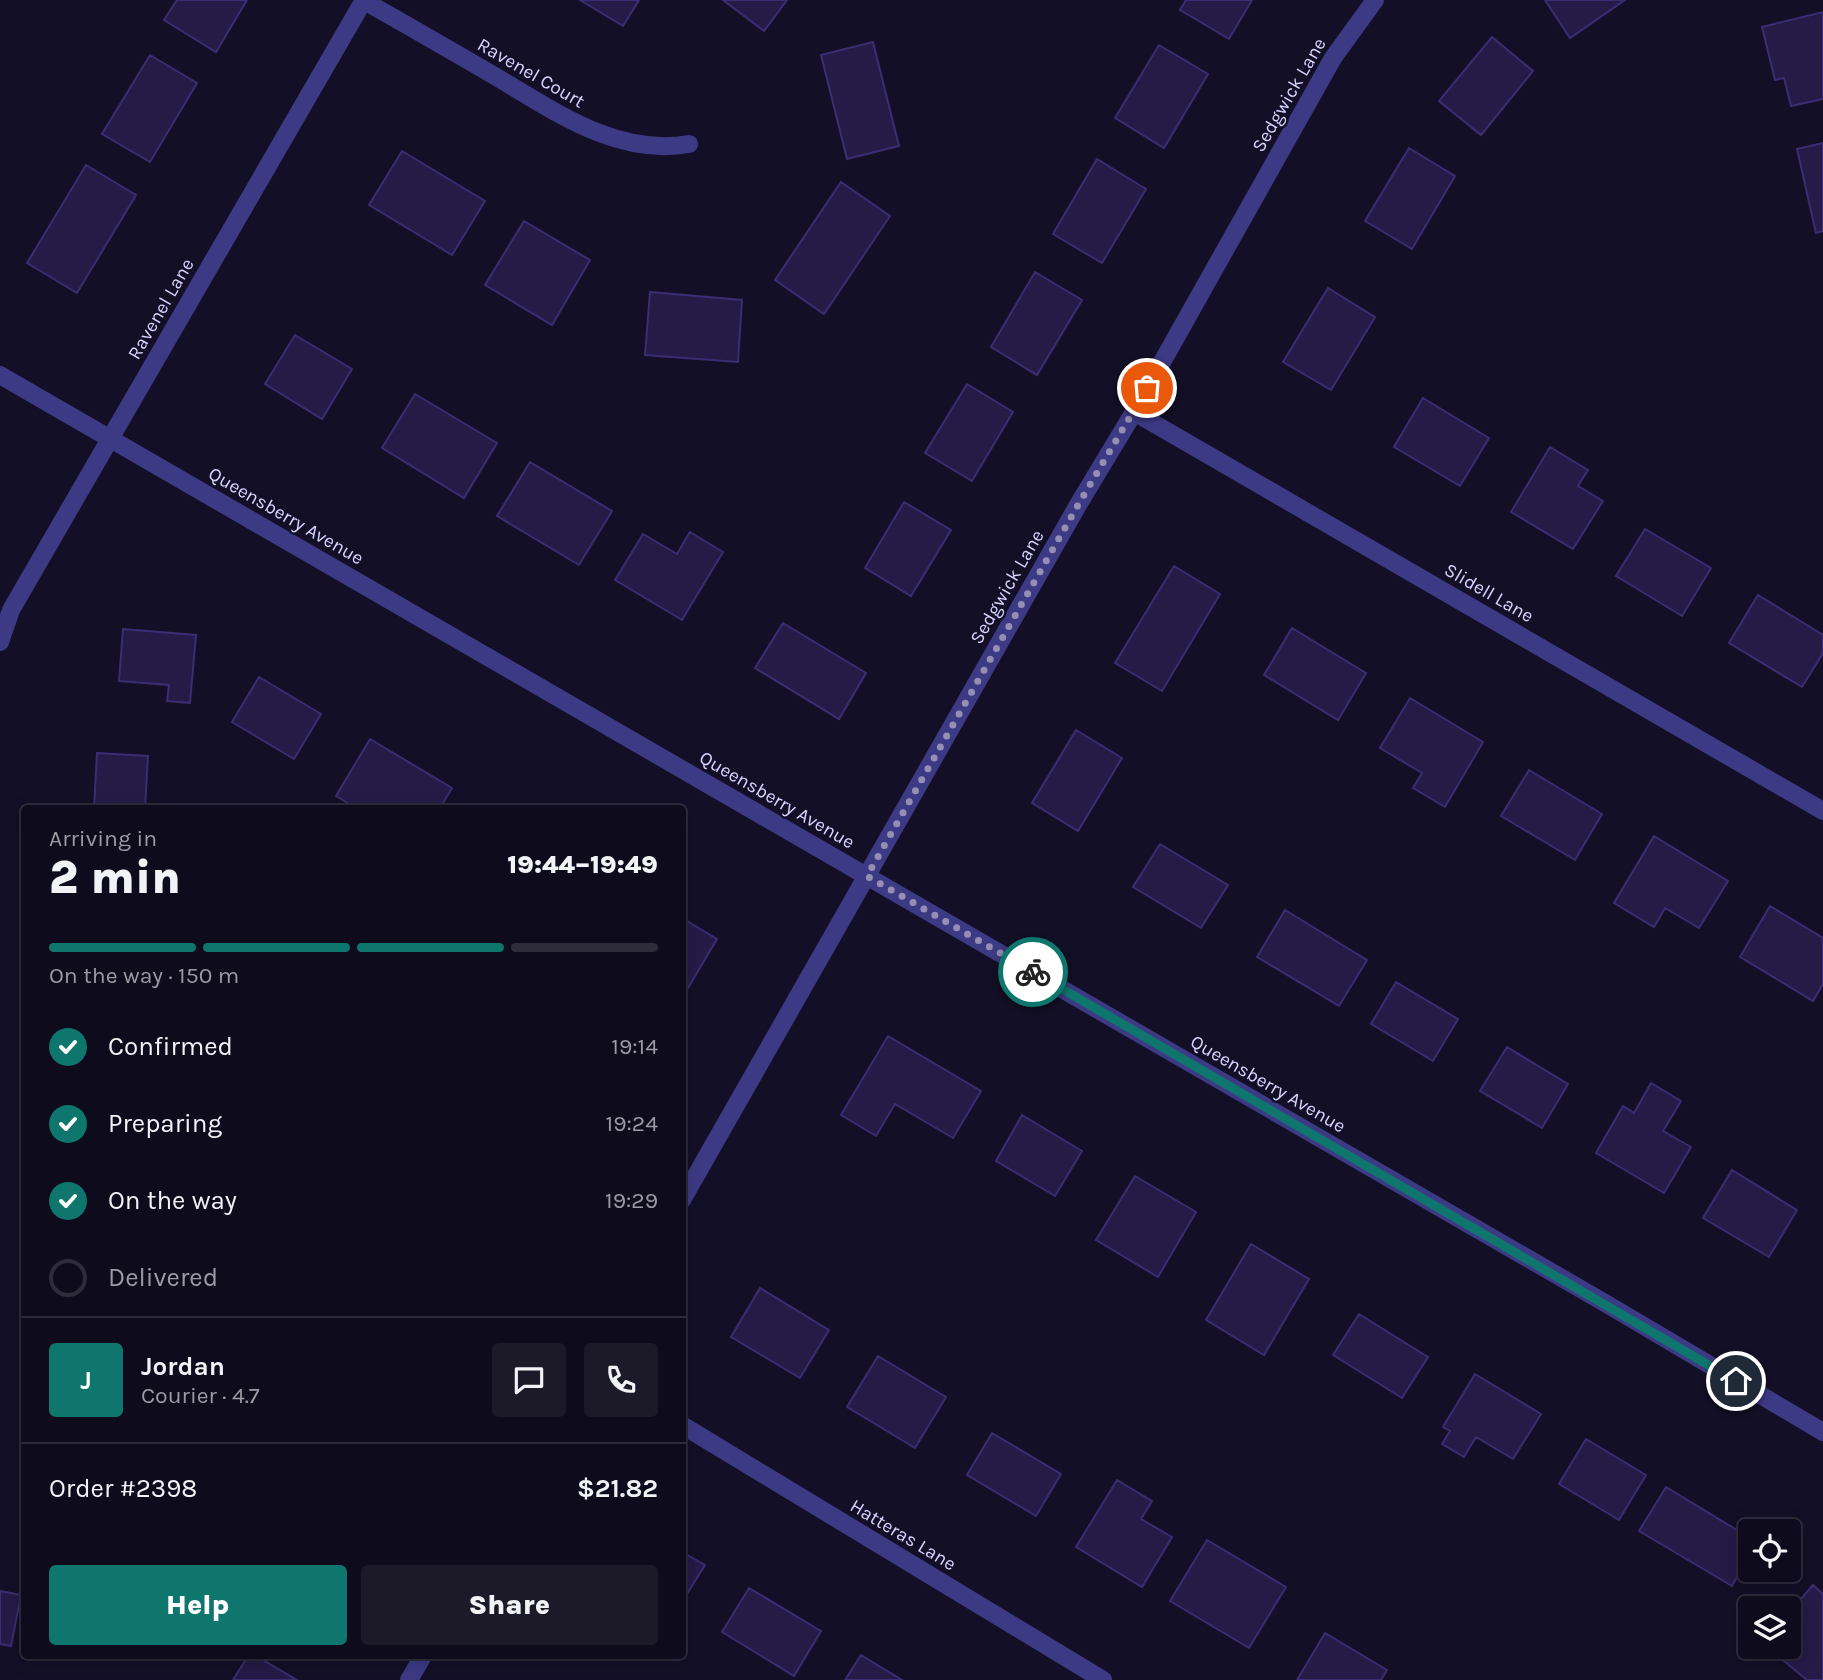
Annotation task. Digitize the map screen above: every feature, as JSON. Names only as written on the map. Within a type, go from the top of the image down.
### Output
[{"type":"street","name":"Ravenel Court","points":[[364,0],[588,130],[631,143],[672,147],[689,144]]},
{"type":"street","name":"Ravenel Lane","points":[[0,642],[11,610],[364,0]]},
{"type":"street","name":"Sedgwick Lane","points":[[686,1193],[1078,505],[1134,412],[1333,58],[1375,0]]},
{"type":"street","name":"Queensberry Avenue","points":[[0,375],[1569,1282],[1823,1432]]},
{"type":"street","name":"Slidell Lane","points":[[1134,412],[1823,811]]},
{"type":"street","name":"Hatteras Lane","points":[[686,1427],[1103,1680]]},
{"type":"street","points":[[409,1680],[421,1659]]},
{"type":"building","points":[[177,0],[247,0],[216,52],[164,20]]},
{"type":"building","points":[[580,0],[639,0],[623,26]]},
{"type":"building","points":[[723,0],[787,0],[764,31]]},
{"type":"building","points":[[1186,0],[1252,0],[1229,39],[1180,10]]},
{"type":"building","points":[[1545,0],[1625,0],[1570,38]]},
{"type":"building","points":[[1823,12],[1823,99],[1791,106],[1784,78],[1775,80],[1762,27]]},
{"type":"building","points":[[1492,37],[1533,71],[1481,135],[1439,101]]},
{"type":"building","points":[[873,42],[899,146],[847,159],[821,55]]},
{"type":"building","points":[[1159,45],[1208,74],[1164,148],[1115,118]]},
{"type":"building","points":[[150,55],[197,83],[150,162],[102,134]]},
{"type":"building","points":[[1823,143],[1823,231],[1816,233],[1797,149]]},
{"type":"building","points":[[1409,148],[1455,176],[1412,249],[1365,221]]},
{"type":"building","points":[[402,151],[485,201],[452,255],[369,205]]},
{"type":"building","points":[[1097,159],[1146,189],[1102,263],[1053,234]]},
{"type":"building","points":[[86,165],[136,195],[77,293],[27,263]]},
{"type":"building","points":[[841,182],[890,216],[824,314],[775,280]]},
{"type":"building","points":[[524,221],[590,260],[552,325],[485,285]]},
{"type":"building","points":[[1035,272],[1082,300],[1037,375],[991,347]]},
{"type":"building","points":[[1328,288],[1375,317],[1331,390],[1283,362]]},
{"type":"building","points":[[650,292],[742,300],[738,362],[645,355]]},
{"type":"building","points":[[295,335],[352,369],[322,419],[265,384]]},
{"type":"building","points":[[967,384],[1013,412],[972,481],[925,453]]},
{"type":"building","points":[[415,394],[497,443],[464,498],[382,448]]},
{"type":"building","points":[[1423,398],[1489,438],[1460,486],[1394,447]]},
{"type":"building","points":[[1550,447],[1588,470],[1578,486],[1603,501],[1573,549],[1511,512]]},
{"type":"building","points":[[530,462],[612,511],[579,565],[497,516]]},
{"type":"building","points":[[904,502],[951,530],[911,596],[865,568]]},
{"type":"building","points":[[1645,529],[1711,568],[1682,616],[1616,576]]},
{"type":"building","points":[[690,532],[723,552],[682,620],[615,580],[643,534],[677,554]]},
{"type":"building","points":[[1174,566],[1220,594],[1162,691],[1115,663]]},
{"type":"building","points":[[1758,595],[1823,635],[1823,653],[1802,687],[1729,643]]},
{"type":"building","points":[[783,623],[866,673],[839,719],[755,668]]},
{"type":"building","points":[[1292,628],[1366,673],[1338,720],[1264,675]]},
{"type":"building","points":[[123,629],[196,635],[190,703],[167,701],[169,685],[119,681]]},
{"type":"building","points":[[259,677],[321,714],[294,759],[232,722]]},
{"type":"building","points":[[1410,698],[1483,742],[1445,807],[1413,788],[1422,773],[1380,748]]},
{"type":"building","points":[[1076,730],[1122,758],[1078,831],[1032,803]]},
{"type":"building","points":[[370,739],[452,788],[442,805],[351,805],[336,796]]},
{"type":"building","points":[[97,753],[148,756],[145,805],[94,805]]},
{"type":"building","points":[[1529,770],[1602,814],[1575,860],[1501,816]]},
{"type":"building","points":[[1654,836],[1728,881],[1699,928],[1665,908],[1654,927],[1614,903]]},
{"type":"building","points":[[1160,844],[1228,885],[1201,928],[1133,887]]},
{"type":"building","points":[[1770,906],[1823,938],[1823,984],[1813,1001],[1740,957]]},
{"type":"building","points":[[1285,910],[1367,960],[1339,1006],[1257,957]]},
{"type":"building","points":[[686,920],[717,939],[686,991]]},
{"type":"building","points":[[1396,982],[1458,1019],[1433,1061],[1371,1024]]},
{"type":"building","points":[[888,1036],[981,1091],[953,1138],[895,1104],[876,1136],[841,1115]]},
{"type":"building","points":[[1507,1047],[1568,1084],[1542,1128],[1480,1091]]},
{"type":"building","points":[[1651,1083],[1681,1101],[1663,1131],[1691,1147],[1664,1193],[1596,1153],[1623,1106],[1634,1113]]},
{"type":"building","points":[[1022,1115],[1082,1151],[1055,1196],[996,1161]]},
{"type":"building","points":[[1732,1170],[1797,1210],[1769,1257],[1703,1218]]},
{"type":"building","points":[[1135,1176],[1196,1212],[1158,1277],[1096,1240]]},
{"type":"building","points":[[1251,1244],[1309,1279],[1264,1355],[1206,1320]]},
{"type":"building","points":[[760,1288],[829,1330],[800,1378],[731,1337]]},
{"type":"building","points":[[1359,1314],[1428,1357],[1402,1398],[1333,1355]]},
{"type":"building","points":[[878,1356],[946,1397],[915,1448],[847,1407]]},
{"type":"building","points":[[1475,1374],[1541,1414],[1513,1459],[1476,1437],[1464,1457],[1442,1444],[1450,1431],[1443,1427]]},
{"type":"building","points":[[992,1433],[1061,1474],[1036,1516],[967,1475]]},
{"type":"building","points":[[1586,1439],[1646,1475],[1619,1520],[1559,1484]]},
{"type":"building","points":[[1117,1480],[1152,1501],[1141,1519],[1172,1537],[1142,1587],[1076,1547]]},
{"type":"building","points":[[1666,1487],[1738,1531],[1738,1576],[1732,1586],[1639,1531]]},
{"type":"building","points":[[1207,1540],[1286,1587],[1249,1648],[1170,1601]]},
{"type":"building","points":[[686,1554],[705,1565],[686,1596]]},
{"type":"building","points":[[1813,1585],[1823,1594],[1823,1680],[1807,1680],[1782,1659],[1801,1659],[1801,1599]]},
{"type":"building","points":[[749,1588],[821,1631],[794,1676],[722,1632]]},
{"type":"building","points":[[0,1591],[21,1595],[11,1646],[0,1644]]},
{"type":"building","points":[[1325,1633],[1387,1670],[1381,1680],[1297,1680]]},
{"type":"building","points":[[861,1655],[902,1680],[845,1680]]},
{"type":"building","points":[[246,1659],[261,1659],[297,1680],[233,1680]]},
{"type":"way so far","points":[[1033,972],[867,876],[1147,388]]},
{"type":"route","points":[[1033,972],[1736,1381]]}]
